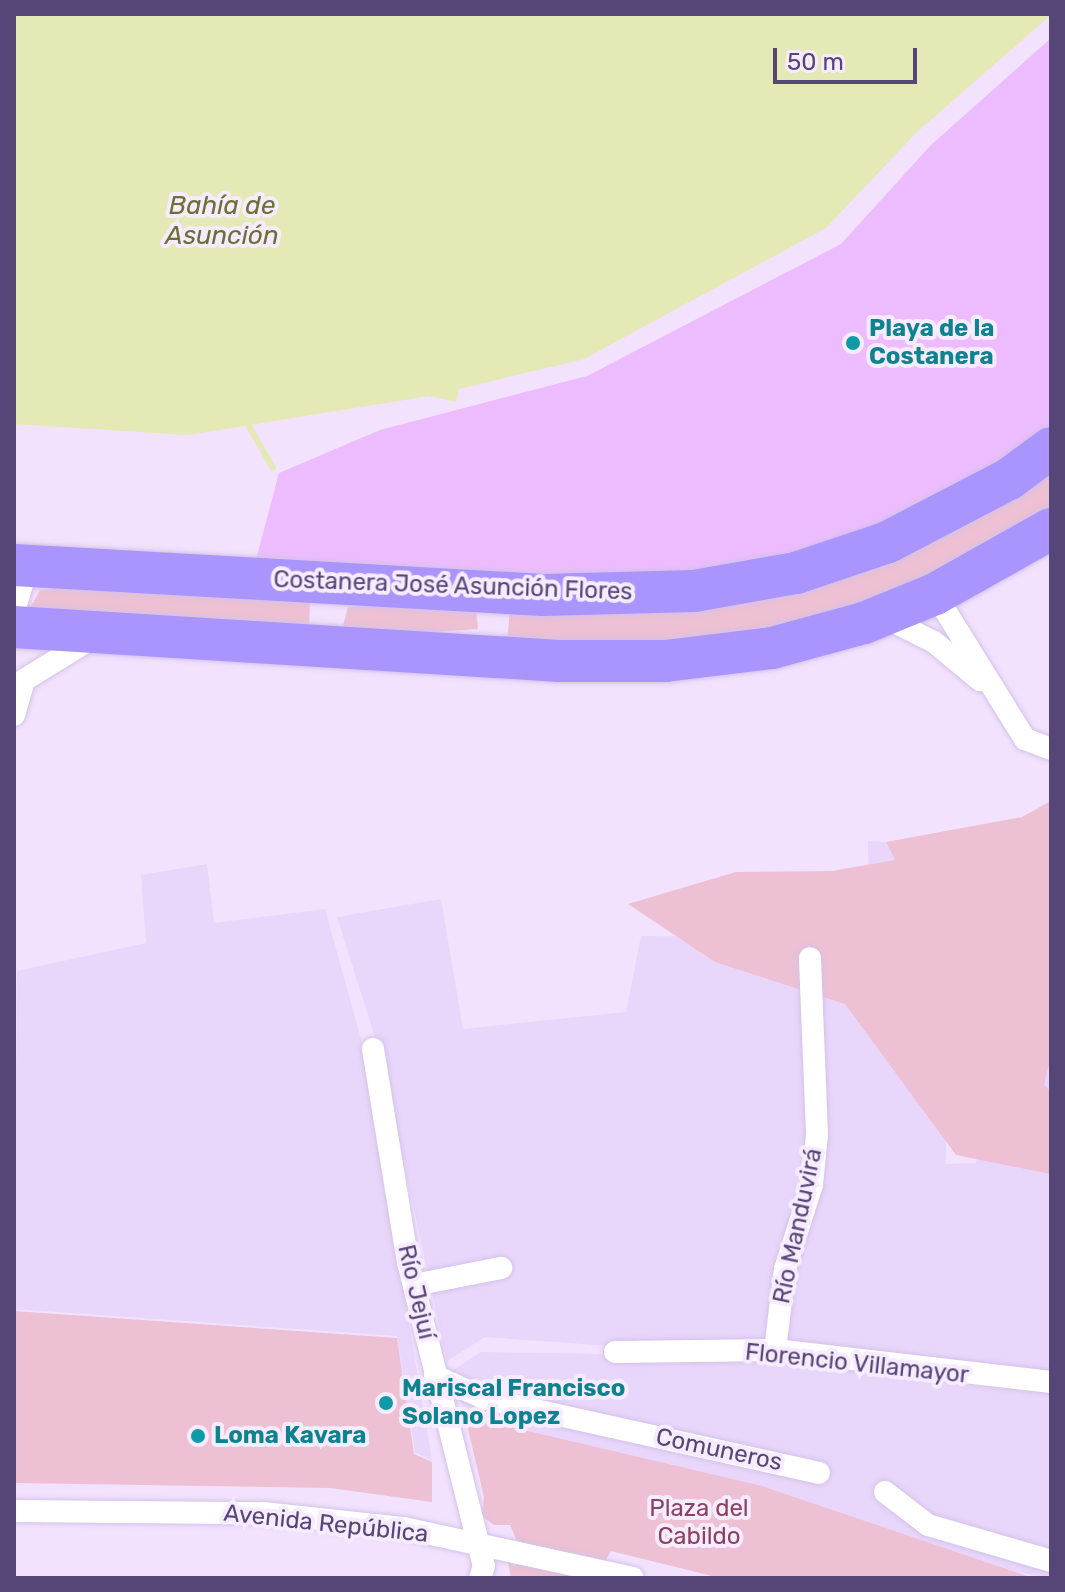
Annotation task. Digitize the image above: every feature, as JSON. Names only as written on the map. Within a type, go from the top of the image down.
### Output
[{"type":"highway","name":"Costanera José Asunción Flores","points":[[21,565],[491,592],[639,594],[796,573],[944,515],[1051,448]]},
{"type":"highway","points":[[14,627],[326,646],[665,661],[772,648],[882,616],[935,594],[1051,529]]},
{"type":"highway","points":[[326,646],[329,583]]},
{"type":"highway","points":[[487,654],[491,592]]},
{"type":"street","points":[[14,611],[21,565]]},
{"type":"street","points":[[935,594],[1025,739],[1047,750]]},
{"type":"street","points":[[882,616],[934,642],[996,694]]},
{"type":"street","points":[[14,715],[24,680],[43,664],[115,632]]},
{"type":"street","name":"Río Manduvirá","points":[[775,1350],[785,1269],[812,1185],[817,1134],[810,958]]},
{"type":"street","name":"Río Jejuí","points":[[373,1049],[414,1285],[478,1543],[480,1578]]},
{"type":"street","points":[[414,1285],[501,1268]]},
{"type":"street","name":"Florencio Villamayor","points":[[615,1352],[775,1350],[1051,1382]]},
{"type":"street","name":"Comuneros","points":[[435,1376],[486,1399],[819,1473]]},
{"type":"street","points":[[885,1492],[928,1525],[1051,1561]]},
{"type":"street","name":"Avenida República","points":[[14,1511],[263,1513],[478,1543],[633,1578]]},
{"type":"shaded area","points":[[868,841],[886,842],[907,885],[947,1050],[946,1164],[976,1163],[988,1086],[1051,982],[1051,1377],[485,1337],[447,1361],[380,1053],[337,917],[441,899],[463,1029],[626,1012],[641,936],[869,939]]},
{"type":"shaded area","points":[[207,864],[214,923],[325,909],[361,1039],[432,1460],[415,1453],[397,1336],[14,1309],[17,971],[146,943],[141,875]]},
{"type":"shaded area","points":[[481,1352],[772,1357],[979,1387],[1051,1391],[1051,1578],[1004,1570],[768,1488],[465,1416],[452,1371]]},
{"type":"green space","points":[[1051,467],[1051,515],[899,597],[688,648],[507,644],[510,608]]},
{"type":"green space","points":[[92,585],[310,599],[309,631],[27,614],[40,590]]},
{"type":"green space","points":[[412,602],[476,610],[478,629],[417,633],[343,626],[348,607]]},
{"type":"green space","points":[[1051,801],[1051,1056],[1044,1085],[1051,1091],[1051,1174],[956,1155],[845,1004],[715,962],[628,904],[736,872],[832,871],[895,860],[886,842],[1022,817]]},
{"type":"green space","points":[[14,1311],[397,1338],[414,1454],[432,1462],[432,1502],[330,1488],[14,1483]]},
{"type":"green space","name":"Plaza del Cabildo","points":[[465,1416],[762,1486],[1033,1578],[720,1578],[611,1551],[606,1560],[617,1578],[511,1578],[508,1561],[514,1566],[528,1560],[529,1547],[516,1539],[510,1525],[494,1525],[482,1516],[484,1497]]},
{"type":"sand","name":"Playa de la Costanera","points":[[1051,38],[1051,441],[1005,473],[793,560],[642,581],[254,567],[279,473],[380,430],[587,376],[841,244],[931,145]]},
{"type":"water","name":"Bahía de Asunción","points":[[14,14],[1051,15],[917,132],[826,228],[584,359],[459,389],[456,402],[429,396],[188,435],[14,424]]},
{"type":"waterway","points":[[245,419],[273,468]]},
{"type":"place","name":"Playa de la Costanera","points":[[853,343]]},
{"type":"place","name":"Mariscal Francisco Solano Lopez","points":[[386,1403]]},
{"type":"place","name":"Loma Kavara","points":[[198,1436]]}]
